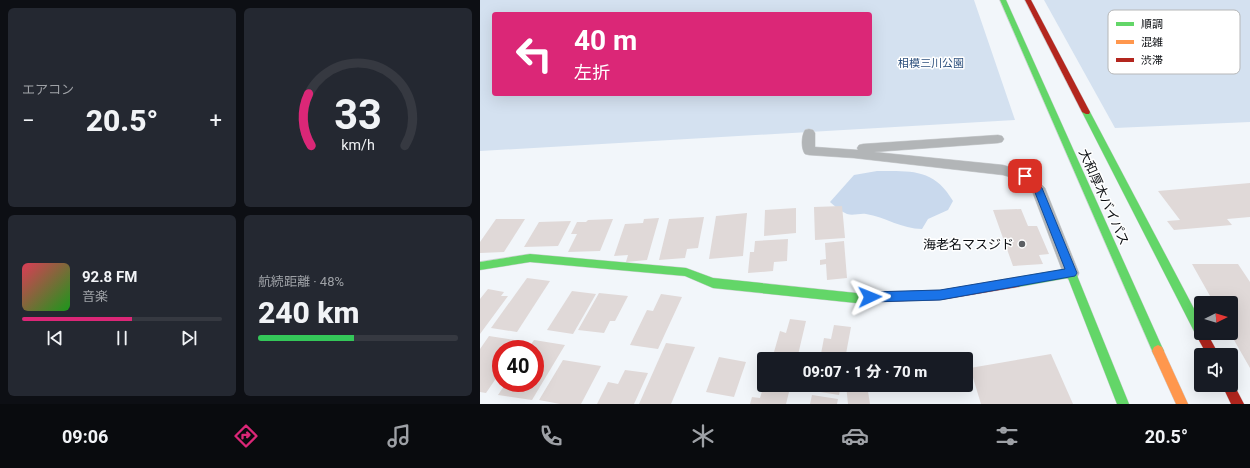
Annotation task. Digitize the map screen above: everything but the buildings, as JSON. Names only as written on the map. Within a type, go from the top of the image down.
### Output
[{"type":"main road","name":"大和厚木バイパス","points":[[1003,0],[1182,404]]},
{"type":"main road","name":"大和厚木バイパス","points":[[1028,0],[1194,320]]},
{"type":"main road","points":[[480,266],[530,258],[686,272],[713,283],[856,298],[940,295],[1072,273],[1123,404]]},
{"type":"main road","points":[[1232,392],[1238,404]]},
{"type":"lane","points":[[809,133],[809,151]]},
{"type":"lane","points":[[809,151],[998,139]]},
{"type":"lane","points":[[809,151],[854,154],[1003,170],[1025,176],[1038,188],[1072,273]]},
{"type":"green space","name":"相模三川公園","points":[[480,0],[974,0],[1015,120],[480,151]]},
{"type":"green space","points":[[1044,0],[1250,0],[1250,122],[1115,128]]},
{"type":"shaded area","points":[[877,171],[911,172],[929,177],[938,182],[946,190],[953,201],[948,210],[928,219],[922,229],[907,227],[866,214],[847,214],[830,202],[854,175]]},
{"type":"traffic: fast","points":[[1003,0],[1158,351]]},
{"type":"traffic: fast","points":[[1086,112],[1194,320]]},
{"type":"traffic: fast","points":[[480,266],[530,258],[686,272],[713,283],[856,298],[876,297]]},
{"type":"traffic: fast","points":[[1018,282],[1071,273],[1123,404]]},
{"type":"traffic: slow","points":[[1158,351],[1182,404]]},
{"type":"traffic: jam","points":[[1028,0],[1086,112]]},
{"type":"traffic: jam","points":[[876,297],[941,295],[1018,282]]},
{"type":"traffic: jam","points":[[1205,340],[1209,348]]},
{"type":"traffic: jam","points":[[1232,392],[1238,404]]},
{"type":"place","name":"海老名マスジド","points":[[1022,244]]},
{"type":"route","points":[[870,297],[940,295],[1072,273],[1038,188],[1025,176]]}]
